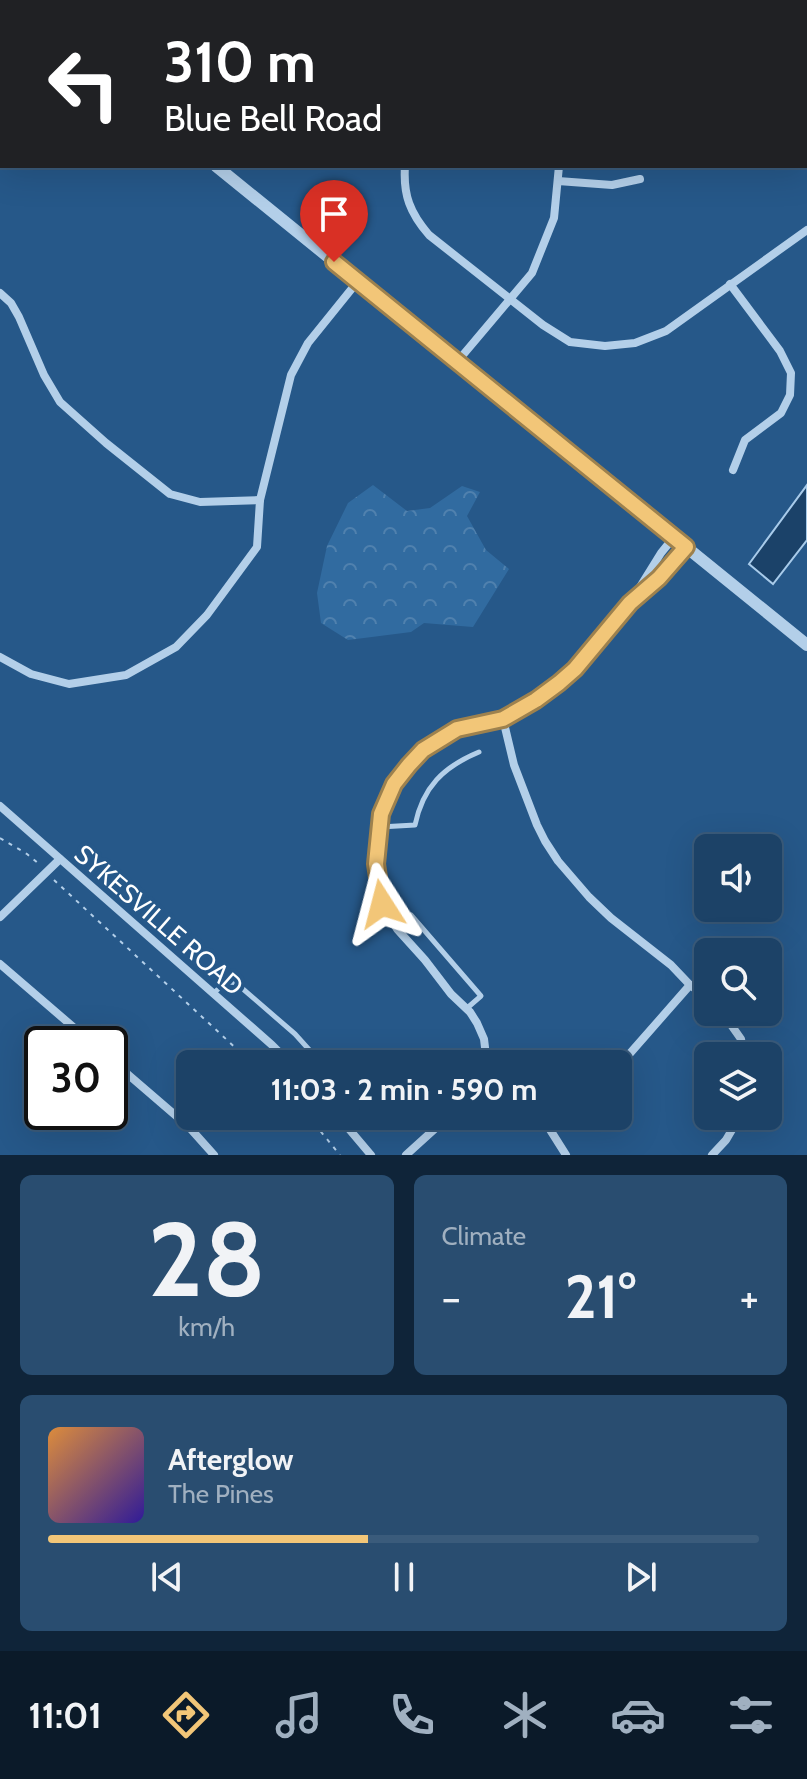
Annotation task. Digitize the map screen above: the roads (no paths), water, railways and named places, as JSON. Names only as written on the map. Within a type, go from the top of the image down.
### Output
[{"type":"street","points":[[218,168],[807,645]]},
{"type":"street","points":[[405,168],[403,183],[414,217],[429,235],[509,300],[570,342],[605,346],[635,343],[666,331],[807,230]]},
{"type":"street","points":[[457,362],[532,273],[554,218],[559,168]]},
{"type":"street","points":[[558,181],[612,185],[640,179]]},
{"type":"street","points":[[0,657],[31,674],[69,684],[126,675],[176,647],[207,615],[257,547],[260,500],[291,375],[308,343],[358,281]]},
{"type":"street","points":[[730,284],[780,351],[791,373],[790,395],[781,413],[745,440],[733,470]]},
{"type":"street","points":[[0,293],[11,303],[19,317],[44,375],[60,402],[170,494],[200,502],[260,500]]},
{"type":"street","points":[[485,1050],[477,1023],[396,927],[382,904],[376,864],[381,814],[394,784],[423,750],[457,729],[503,719],[536,700],[575,669],[630,603],[674,537]]},
{"type":"street","points":[[630,603],[659,578],[686,547]]},
{"type":"street","points":[[503,719],[514,765],[537,825],[558,861],[611,918],[671,965],[694,988]]},
{"type":"street","name":"SYKESVILLE ROAD","points":[[0,806],[277,1050]]},
{"type":"street","points":[[0,917],[60,859]]},
{"type":"street","points":[[0,964],[72,1026]]},
{"type":"street","points":[[632,1051],[690,985]]},
{"type":"street","points":[[128,1074],[189,1127],[214,1155]]},
{"type":"street","points":[[350,1130],[371,1155]]},
{"type":"street","points":[[406,1155],[434,1130]]},
{"type":"street","points":[[550,1130],[566,1155]]},
{"type":"street","points":[[712,1155],[732,1130]]},
{"type":"lane","points":[[379,827],[415,825],[424,796],[439,776],[461,760],[479,752]]},
{"type":"lane","points":[[396,927],[411,915],[471,984],[481,996],[466,1009]]},
{"type":"lane","points":[[213,994],[223,984],[236,983],[309,1050]]}]
